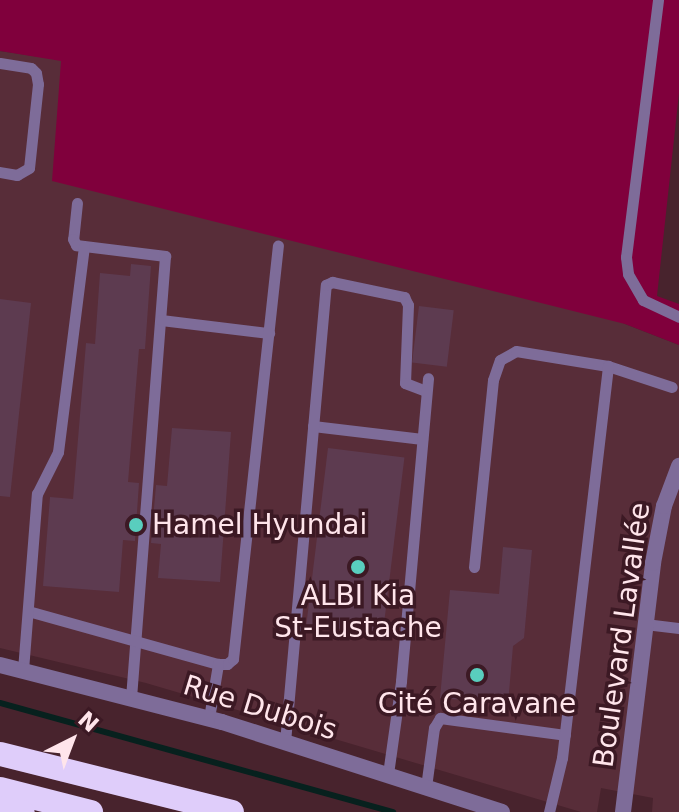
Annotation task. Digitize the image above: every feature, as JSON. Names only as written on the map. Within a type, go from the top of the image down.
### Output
[{"type":"highway","points":[[4,754],[232,812]]},
{"type":"highway","points":[[0,789],[91,812]]},
{"type":"highway","points":[[0,808],[23,812]]},
{"type":"street","name":"Boulevard Lavallée","points":[[623,812],[659,527],[679,466]]},
{"type":"street","name":"Rue Dubois","points":[[0,665],[209,718],[502,812]]},
{"type":"lane","points":[[658,0],[626,257],[628,274],[643,300],[679,317]]},
{"type":"lane","points":[[0,63],[31,68],[36,73],[38,84],[29,168],[17,175],[0,172]]},
{"type":"lane","points":[[77,203],[73,239],[84,247],[165,256],[131,698]]},
{"type":"lane","points":[[28,611],[227,664],[236,648],[278,245]]},
{"type":"lane","points":[[23,670],[37,494],[58,452],[84,247]]},
{"type":"lane","points":[[285,742],[325,291],[332,282],[404,297],[408,305],[405,383],[426,391]]},
{"type":"lane","points":[[161,320],[269,333]]},
{"type":"lane","points":[[474,567],[491,392],[500,360],[516,351],[608,366],[672,387]]},
{"type":"lane","points":[[549,812],[565,735],[608,366]]},
{"type":"lane","points":[[388,774],[402,674],[428,378]]},
{"type":"lane","points":[[313,426],[422,439]]},
{"type":"lane","points":[[645,624],[679,628]]},
{"type":"lane","points":[[209,718],[218,664]]},
{"type":"lane","points":[[426,787],[434,728],[440,718],[565,735]]},
{"type":"shaded area","points":[[0,0],[679,0],[679,93],[657,296],[679,304],[679,345],[625,324],[52,181],[61,61],[0,51]]},
{"type":"shaded area","points":[[0,51],[61,60],[625,324],[679,345],[679,812],[652,812],[653,798],[601,788],[597,812],[581,812],[146,683],[0,648]]},
{"type":"building","points":[[131,264],[151,266],[145,349],[139,349],[128,482],[139,483],[135,541],[123,540],[119,592],[43,586],[50,497],[73,499],[86,343],[95,344],[100,273],[130,276]]},
{"type":"building","points":[[0,299],[31,303],[10,497],[0,496]]},
{"type":"building","points":[[419,306],[454,310],[447,367],[412,363]]},
{"type":"building","points":[[172,428],[231,432],[220,582],[158,578],[161,544],[151,543],[156,485],[167,486]]},
{"type":"building","points":[[328,448],[404,457],[383,634],[306,625]]},
{"type":"building","points":[[503,547],[532,550],[524,638],[513,646],[508,704],[440,698],[450,590],[499,594]]},
{"type":"waterway","points":[[0,703],[393,812]]},
{"type":"place","name":"Hamel Hyundai","points":[[136,525]]},
{"type":"place","name":"ALBI Kia St-Eustache","points":[[358,567]]},
{"type":"place","name":"Cité Caravane","points":[[477,675]]}]
